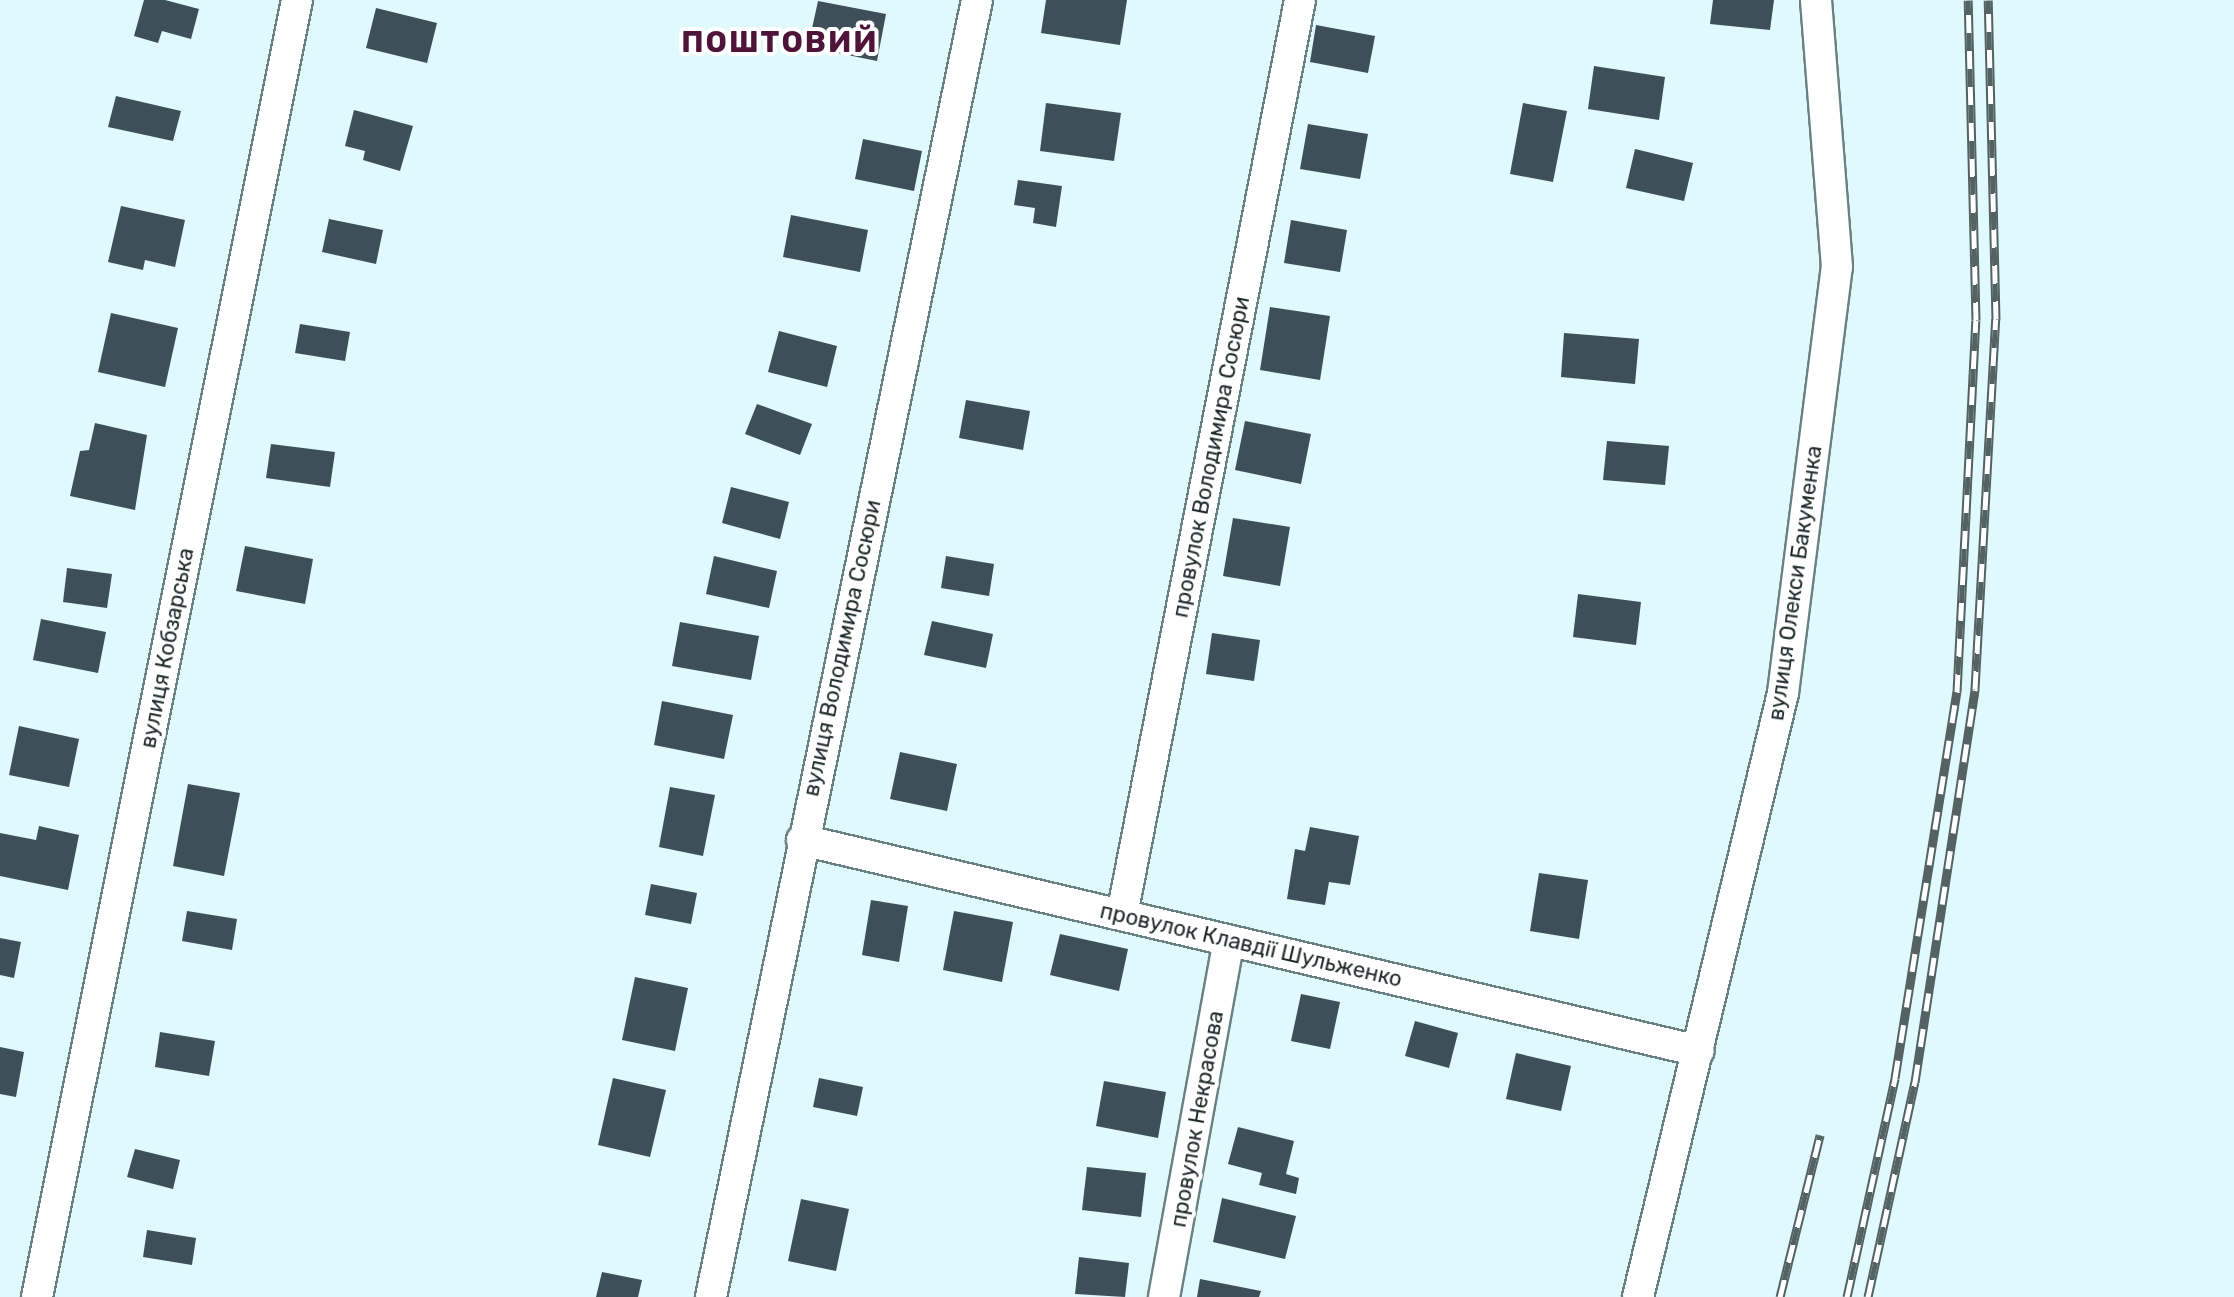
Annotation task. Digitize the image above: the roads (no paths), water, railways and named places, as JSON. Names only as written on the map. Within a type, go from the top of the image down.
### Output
[{"type":"street","name":"вулиця Кобзарська","points":[[37,1297],[297,0]]},
{"type":"street","name":"вулиця Володимира Сосюри","points":[[711,1297],[802,840],[977,0]]},
{"type":"street","name":"провулок Володимира Сосюри","points":[[1122,915],[1300,0]]},
{"type":"street","name":"вулиця Олекси Бакуменка","points":[[1638,1297],[1783,693],[1837,267],[1816,0]]},
{"type":"street","name":"провулок Клавдії Шульженко","points":[[802,840],[1699,1051]]},
{"type":"street","name":"провулок Некрасова","points":[[1164,1297],[1229,941]]},
{"type":"railway","points":[[1847,1297],[1895,1078],[1957,692],[1976,320],[1968,0]]},
{"type":"railway","points":[[1868,1297],[1915,1082],[1975,689],[1996,319],[1988,0]]},
{"type":"railway","points":[[1780,1297],[1820,1135]]},
{"type":"district","name":"ПОШТОВИЙ","points":[[780,42]]}]
